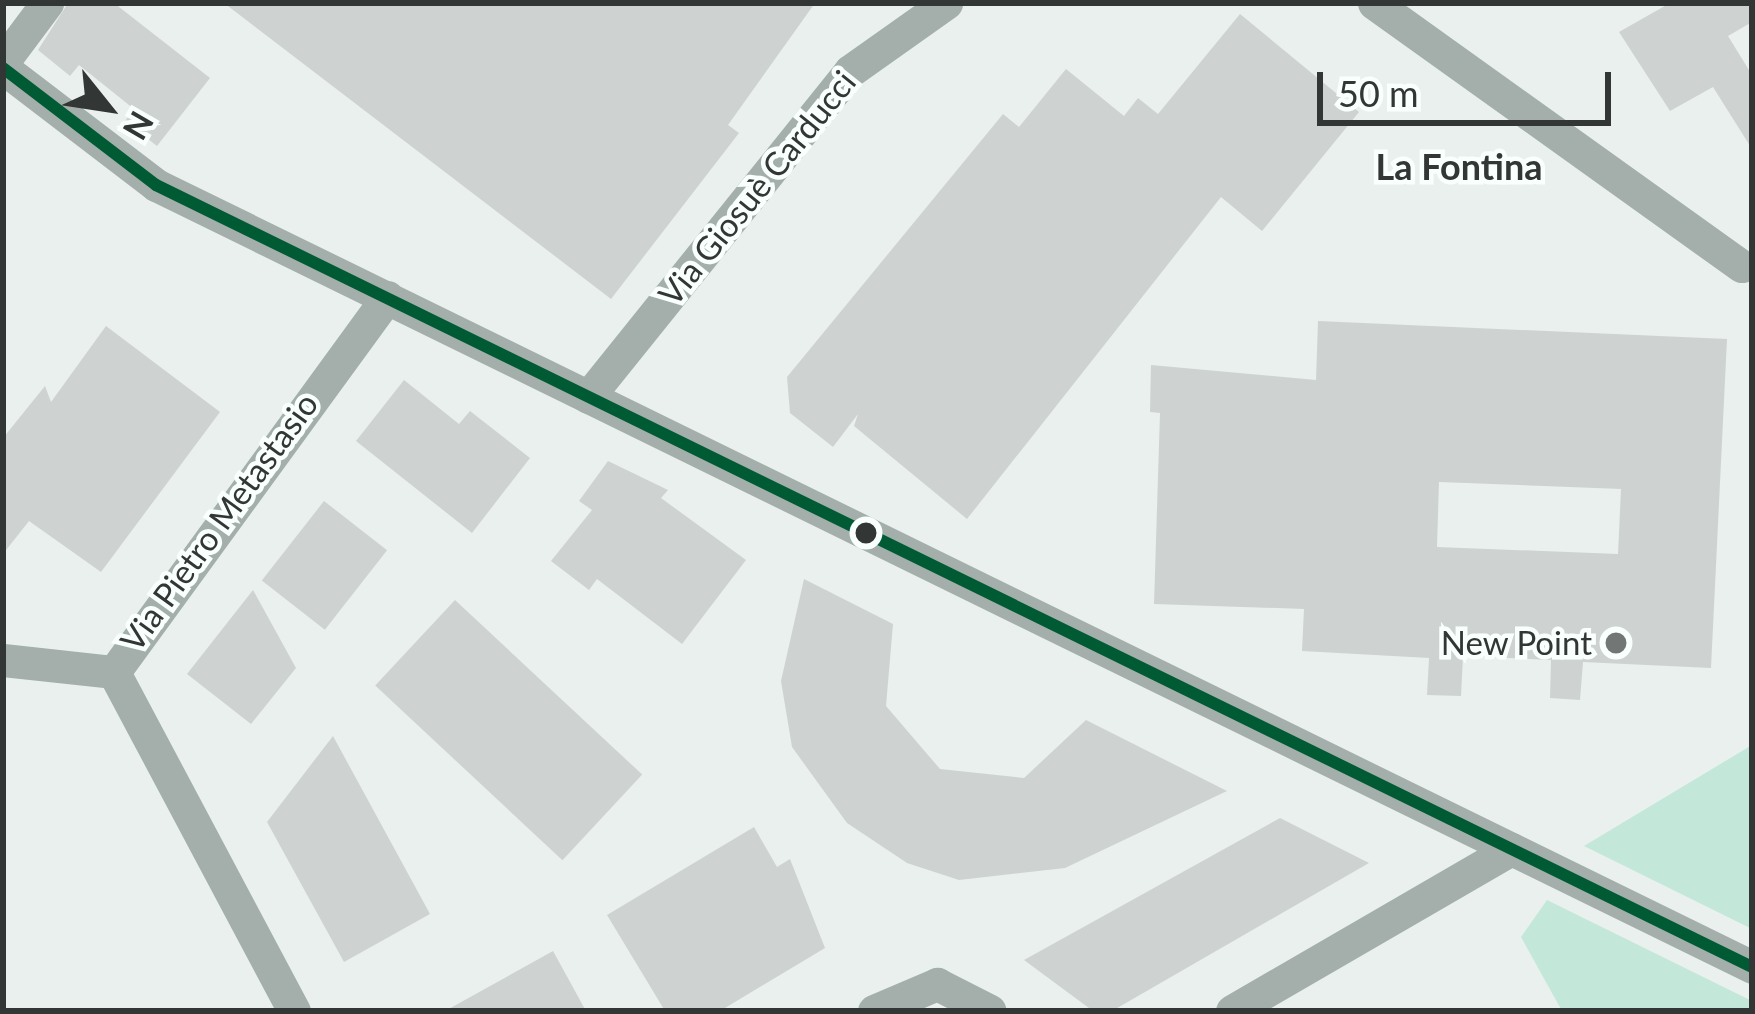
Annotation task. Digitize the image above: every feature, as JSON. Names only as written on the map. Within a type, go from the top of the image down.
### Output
[{"type":"street","points":[[47,3],[3,65],[132,171],[1752,967]]},
{"type":"street","name":"Via Giosuè Carducci","points":[[588,397],[850,70],[946,3]]},
{"type":"street","points":[[1374,3],[1741,266]]},
{"type":"street","name":"Via Pietro Metastasio","points":[[293,1011],[114,672],[386,297]]},
{"type":"street","points":[[3,659],[114,672]]},
{"type":"street","points":[[1232,1011],[1510,849]]},
{"type":"street","points":[[874,1011],[937,984],[990,1011]]},
{"type":"green space","points":[[1752,745],[1752,929],[1584,846]]},
{"type":"green space","points":[[1547,900],[1752,1001],[1752,1011],[1562,1011],[1521,937]]},
{"type":"building","points":[[68,3],[114,3],[210,78],[157,146],[125,121],[134,109],[79,65],[70,76],[38,50]]},
{"type":"building","points":[[224,3],[815,3],[728,125],[739,133],[611,299]]},
{"type":"building","points":[[1670,3],[1752,3],[1752,22],[1728,36],[1752,75],[1752,149],[1713,87],[1670,111],[1619,32]]},
{"type":"building","points":[[1240,14],[1359,112],[1262,231],[1221,197],[967,519],[854,426],[858,414],[833,447],[790,413],[787,377],[1003,114],[1019,127],[1066,69],[1124,116],[1138,98],[1158,114]]},
{"type":"building","points":[[1318,321],[1727,339],[1711,668],[1583,662],[1580,700],[1550,698],[1551,660],[1463,656],[1461,696],[1427,695],[1429,658],[1302,651],[1304,609],[1154,604],[1160,413],[1150,412],[1151,365],[1316,380]],"holes":[[[1439,482],[1621,489],[1618,554],[1437,547]]]},
{"type":"building","points":[[106,326],[220,412],[101,572],[29,521],[3,554],[3,438],[45,386],[51,402]]},
{"type":"building","points":[[404,380],[459,424],[470,411],[530,458],[472,533],[356,441]]},
{"type":"building","points":[[608,461],[668,490],[661,498],[746,560],[682,644],[597,579],[589,590],[551,561],[592,510],[579,501]]},
{"type":"building","points":[[324,501],[387,550],[325,630],[262,581]]},
{"type":"building","points":[[804,579],[893,624],[886,706],[940,769],[1024,778],[1086,720],[1227,791],[1065,868],[959,880],[907,863],[847,823],[792,747],[781,681]]},
{"type":"building","points":[[253,590],[296,668],[251,724],[187,674]]},
{"type":"building","points":[[455,600],[642,775],[562,860],[375,686]]},
{"type":"building","points":[[333,736],[430,914],[344,962],[267,822]]},
{"type":"building","points":[[1280,818],[1369,863],[1112,1011],[1093,1011],[1024,960]]},
{"type":"building","points":[[754,827],[777,867],[790,859],[825,948],[720,1011],[665,1011],[607,915]]},
{"type":"building","points":[[553,951],[586,1011],[445,1011]]},
{"type":"transit line","points":[[3,68],[156,185],[1752,967]]},
{"type":"place","name":"New Point","points":[[1616,643]]},
{"type":"district","name":"La Fontina","points":[[1459,167]]}]
